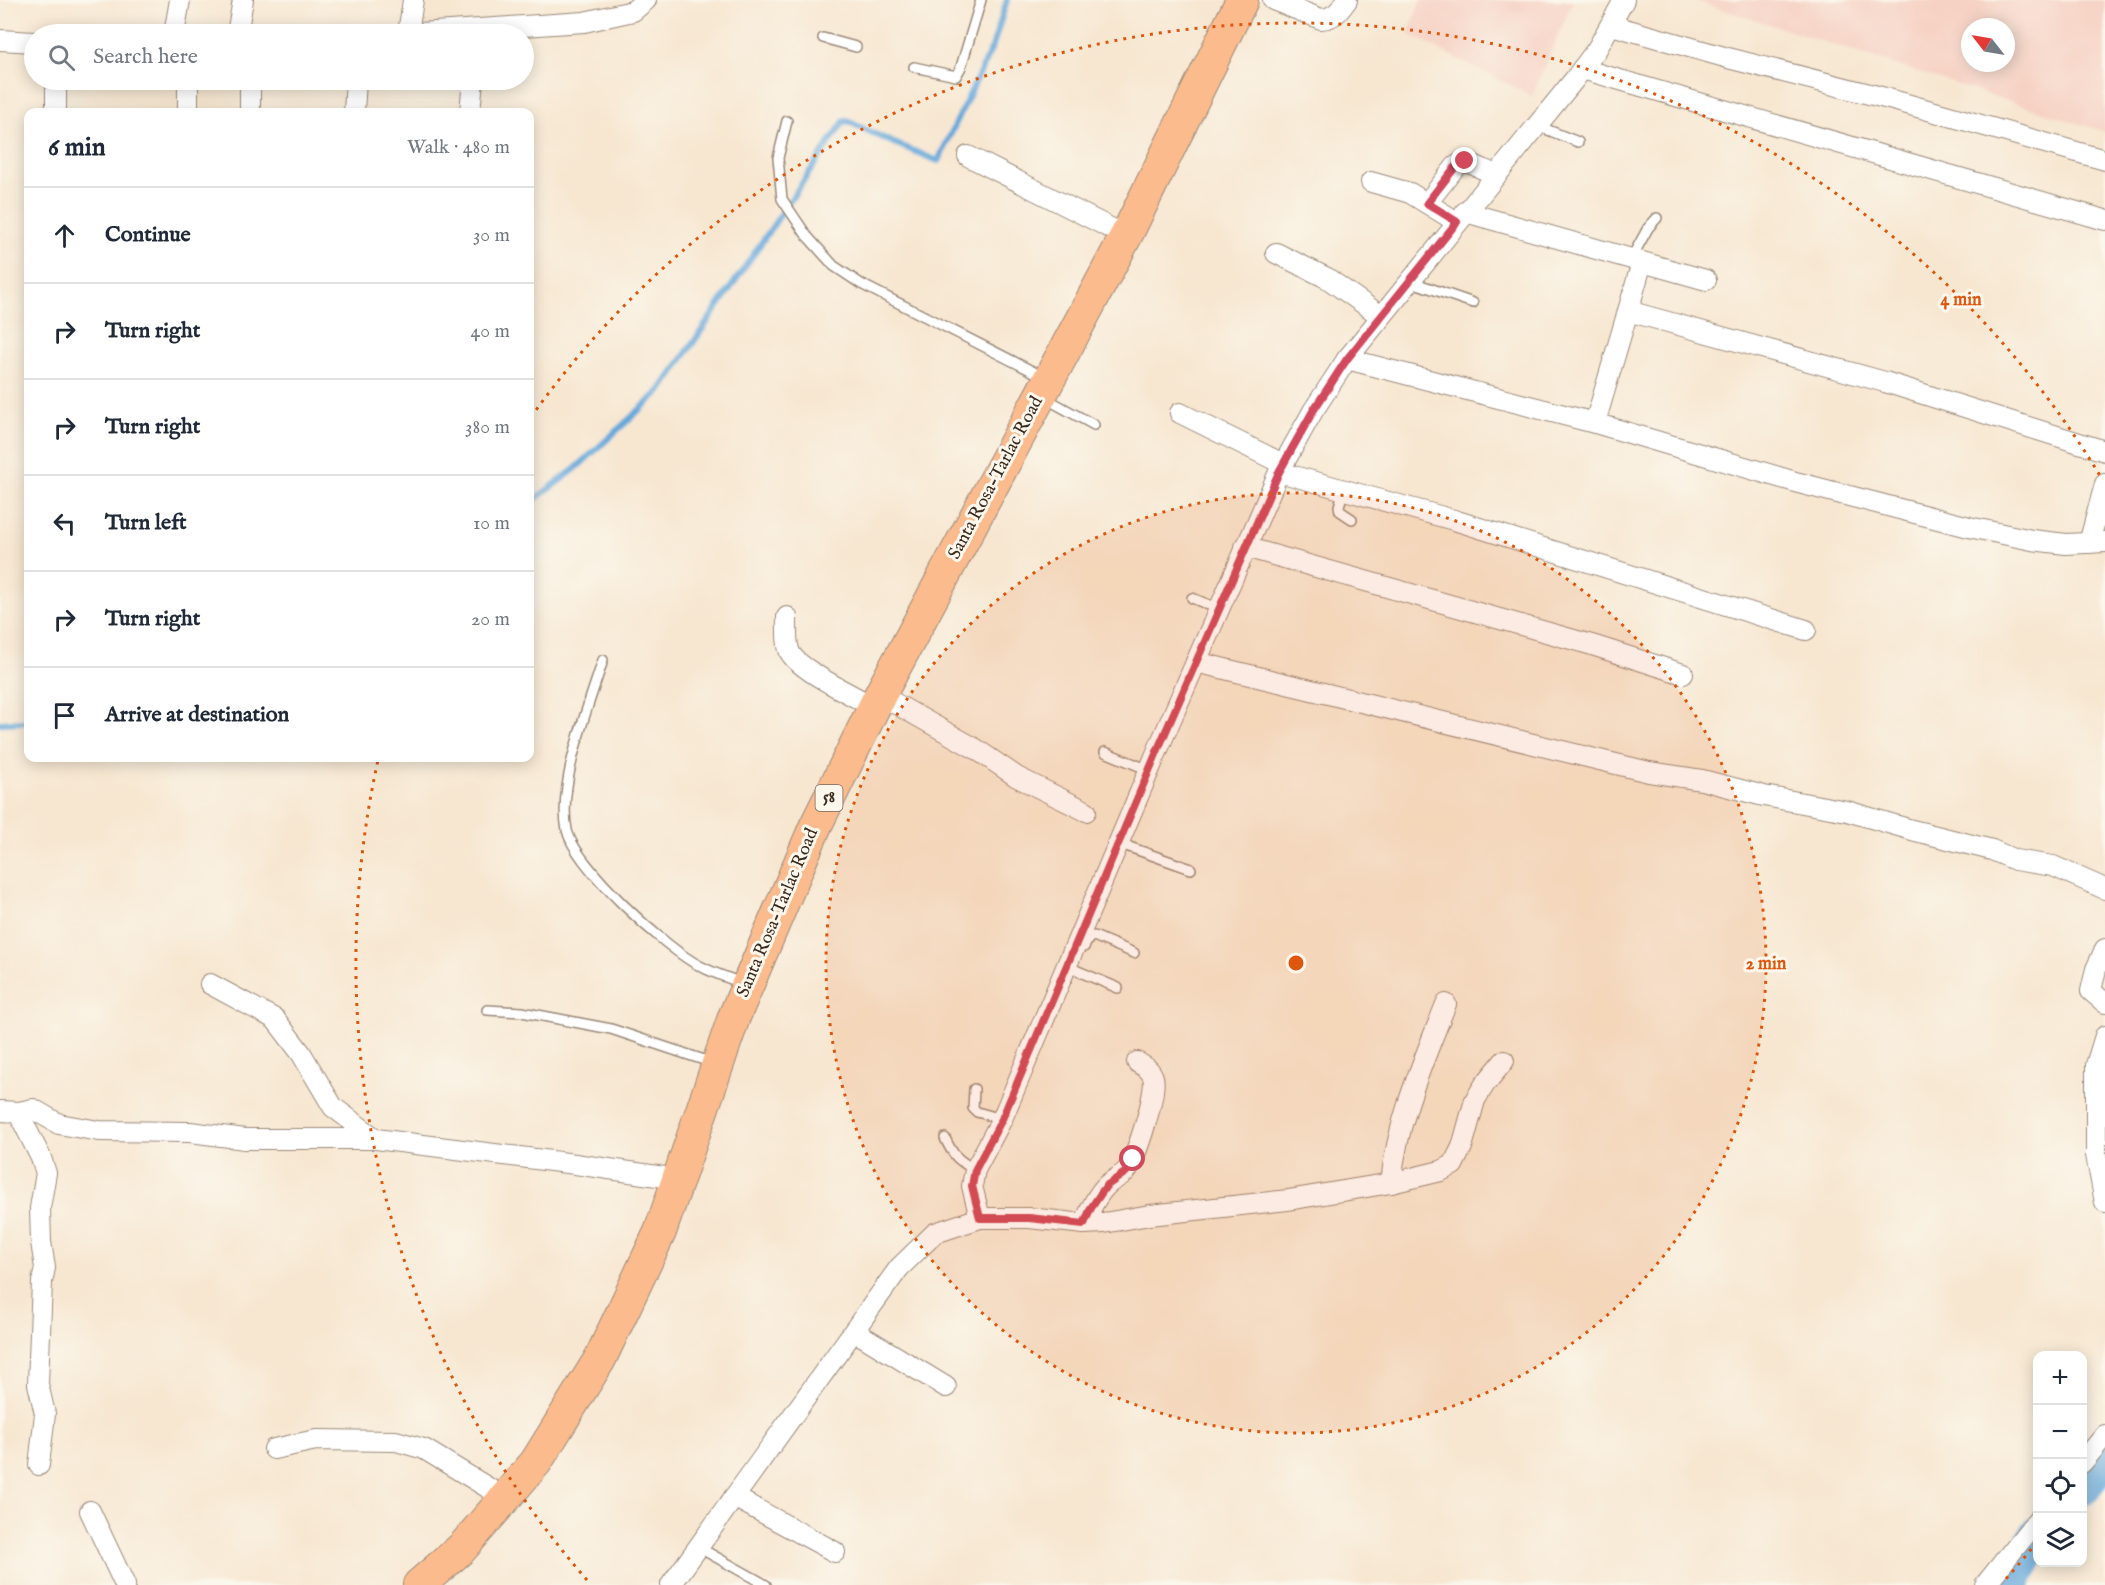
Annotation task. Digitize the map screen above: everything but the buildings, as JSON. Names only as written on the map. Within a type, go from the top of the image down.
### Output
[{"type":"highway","name":"Santa Rosa-Tarlac Road","points":[[419,1585],[462,1548],[536,1462],[600,1359],[660,1232],[747,986],[815,826],[877,701],[1126,236],[1242,0]]},
{"type":"street","points":[[176,24],[180,0]]},
{"type":"street","points":[[239,24],[243,0]]},
{"type":"street","points":[[408,24],[413,0]]},
{"type":"street","points":[[534,27],[584,22],[633,11],[646,0]]},
{"type":"street","points":[[1273,0],[1321,19],[1329,19],[1336,15],[1347,0]]},
{"type":"street","points":[[980,1218],[972,1186],[975,1170],[1002,1119],[1149,770],[1281,468],[1313,411],[1347,359],[1582,69],[1611,25],[1624,0]]},
{"type":"street","points":[[1611,25],[1889,99],[2105,160]]},
{"type":"street","points":[[0,40],[24,41]]},
{"type":"street","points":[[1582,69],[2105,220]]},
{"type":"street","points":[[56,90],[56,108]]},
{"type":"street","points":[[188,90],[188,108]]},
{"type":"street","points":[[250,90],[250,108]]},
{"type":"street","points":[[354,108],[355,90]]},
{"type":"street","points":[[470,108],[472,90]]},
{"type":"street","points":[[968,156],[1126,236]]},
{"type":"street","points":[[1427,203],[1456,166],[1465,161],[1496,175]]},
{"type":"street","points":[[1371,182],[1410,193],[1427,203],[1461,217],[1706,279]]},
{"type":"street","points":[[1276,253],[1327,278],[1381,316]]},
{"type":"street","points":[[1595,423],[1628,311],[1637,260]]},
{"type":"street","points":[[1628,311],[1885,382],[2105,451]]},
{"type":"street","points":[[1347,359],[1595,423],[1799,483],[1969,527],[2032,540],[2066,544],[2097,542],[2105,484]]},
{"type":"street","points":[[1180,413],[1281,468],[1344,490],[1476,526],[1806,630]]},
{"type":"street","points":[[1245,547],[1611,651],[1683,674]]},
{"type":"street","points":[[787,617],[789,652],[796,661],[822,679],[877,701],[976,749],[1017,777],[1086,811]]},
{"type":"street","points":[[1196,662],[1649,772],[1701,780],[1764,796],[1847,811],[1992,850],[2015,860],[2053,866],[2105,889]]},
{"type":"street","points":[[2105,950],[2096,969],[2091,991],[2105,1004]]},
{"type":"street","points":[[210,984],[275,1019],[302,1053],[333,1107],[376,1139]]},
{"type":"street","points":[[1391,1183],[1393,1158],[1409,1098],[1446,1004]]},
{"type":"street","points":[[2105,1036],[2096,1065],[2096,1155],[2105,1202]]},
{"type":"street","points":[[671,1585],[899,1268],[935,1233],[980,1218],[1029,1218],[1084,1224],[1104,1223],[1150,1215],[1288,1200],[1391,1183],[1441,1171],[1453,1165],[1462,1147],[1475,1100],[1504,1061]]},
{"type":"street","points":[[1084,1224],[1091,1208],[1106,1186],[1126,1172],[1148,1113],[1154,1079],[1149,1069],[1137,1062]]},
{"type":"street","points":[[39,1465],[45,1414],[38,1383],[42,1282],[45,1268],[41,1242],[40,1208],[46,1173],[41,1158],[9,1112],[33,1109],[59,1124],[99,1131],[190,1132],[245,1139],[376,1139],[678,1179]]},
{"type":"street","points":[[854,1331],[946,1387]]},
{"type":"street","points":[[2084,1459],[2105,1434]]},
{"type":"street","points":[[274,1449],[316,1440],[396,1441],[424,1449],[505,1498]]},
{"type":"street","points":[[734,1497],[835,1552]]},
{"type":"street","points":[[90,1511],[125,1585]]},
{"type":"street","points":[[1984,1585],[2033,1524]]},
{"type":"lane","points":[[914,67],[956,76],[962,67],[981,0]]},
{"type":"lane","points":[[823,38],[856,47]]},
{"type":"lane","points":[[787,121],[778,158],[782,199],[807,236],[834,266],[861,284],[1044,387],[1094,425]]},
{"type":"lane","points":[[1538,126],[1578,142]]},
{"type":"lane","points":[[1637,260],[1643,235],[1657,218]]},
{"type":"lane","points":[[1409,281],[1473,303]]},
{"type":"lane","points":[[1344,490],[1339,506],[1340,511],[1352,519]]},
{"type":"lane","points":[[1192,598],[1219,609]]},
{"type":"lane","points":[[603,660],[566,785],[567,831],[586,864],[665,944],[699,966],[747,986]]},
{"type":"lane","points":[[1105,752],[1149,770]]},
{"type":"lane","points":[[1118,843],[1191,869]]},
{"type":"lane","points":[[1074,948],[1081,950],[1089,938],[1094,936],[1134,953]]},
{"type":"lane","points":[[1066,966],[1118,988]]},
{"type":"lane","points":[[487,1010],[522,1012],[611,1029],[718,1065]]},
{"type":"lane","points":[[974,1089],[973,1108],[977,1112],[1002,1119]]},
{"type":"lane","points":[[945,1138],[952,1153],[975,1170]]},
{"type":"lane","points":[[698,1547],[766,1585]]},
{"type":"shaded area","points":[[1421,0],[1573,0],[1532,96],[1408,34]]},
{"type":"shaded area","points":[[1693,0],[2105,0],[2105,132]]},
{"type":"waterway","points":[[534,500],[575,469],[661,390],[845,120],[938,161],[993,45],[1007,0]]},
{"type":"waterway","points":[[0,723],[24,722]]},
{"type":"waterway","points":[[2087,1481],[2105,1463]]},
{"type":"waterway","points":[[2012,1585],[2033,1544]]},
{"type":"route","points":[[1133,1159],[1126,1172],[1106,1186],[1091,1208],[1084,1224],[1029,1218],[980,1218],[972,1186],[975,1170],[1002,1119],[1159,747],[1279,472],[1313,411],[1347,359],[1457,222],[1427,203],[1456,166],[1465,161]]}]
